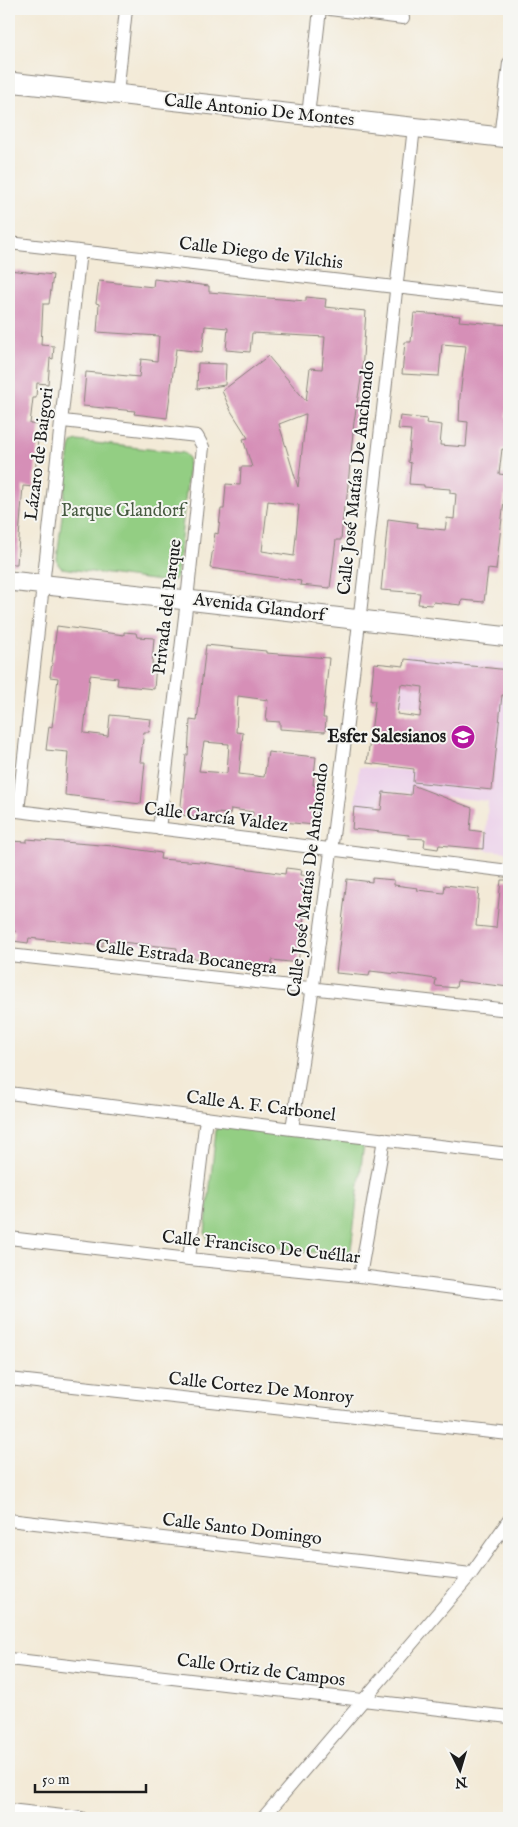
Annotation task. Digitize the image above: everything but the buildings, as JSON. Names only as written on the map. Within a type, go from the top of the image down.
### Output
[{"type":"main road","name":"Calle Antonio De Montes","points":[[9,82],[505,138]]},
{"type":"main road","name":"Avenida Glandorf","points":[[9,581],[359,621],[509,633]]},
{"type":"street","points":[[118,95],[126,9]]},
{"type":"street","points":[[308,116],[320,9]]},
{"type":"street","points":[[330,9],[403,18]]},
{"type":"street","points":[[505,138],[509,63]]},
{"type":"street","name":"Calle José Matías De Anchondo","points":[[292,1129],[313,990],[359,621],[414,127]]},
{"type":"street","name":"Calle Diego de Vilchis","points":[[9,243],[509,300]]},
{"type":"street","name":"Lázaro de Baigori","points":[[14,810],[63,421],[80,251]]},
{"type":"street","name":"Privada del Parque","points":[[63,421],[197,436],[201,440],[203,447],[187,600],[159,829]]},
{"type":"street","name":"Calle García Valdez","points":[[14,810],[509,871]]},
{"type":"street","name":"Calle Estrada Bocanegra","points":[[9,955],[313,990],[509,1010]]},
{"type":"street","name":"Calle A. F. Carbonel","points":[[9,1093],[509,1154]]},
{"type":"street","points":[[189,1259],[206,1118]]},
{"type":"street","points":[[360,1276],[384,1139]]},
{"type":"street","name":"Calle Francisco De Cuéllar","points":[[9,1238],[189,1259],[360,1276],[509,1295]]},
{"type":"street","name":"Calle Cortez De Monroy","points":[[9,1379],[509,1434]]},
{"type":"street","name":"Calle Santo Domingo","points":[[9,1520],[471,1574]]},
{"type":"street","points":[[263,1818],[471,1574],[509,1520]]},
{"type":"street","name":"Calle Ortiz de Campos","points":[[9,1659],[509,1717]]},
{"type":"street","points":[[9,1810],[81,1818]]},
{"type":"shaded area","name":"Esfer Salesianos","points":[[406,653],[509,664],[509,852],[485,850],[488,801],[383,791],[380,810],[355,806],[359,767],[414,771],[421,707],[400,704]]},
{"type":"green space","name":"Parque Glandorf","points":[[77,441],[184,453],[188,457],[189,464],[177,576],[174,580],[168,582],[61,568],[58,564],[57,559],[70,448],[72,443]]},
{"type":"green space","points":[[219,1125],[364,1143],[351,1249],[348,1255],[342,1256],[208,1239],[205,1233],[216,1130]]},
{"type":"place","name":"Esfer Salesianos","points":[[463,737]]}]
